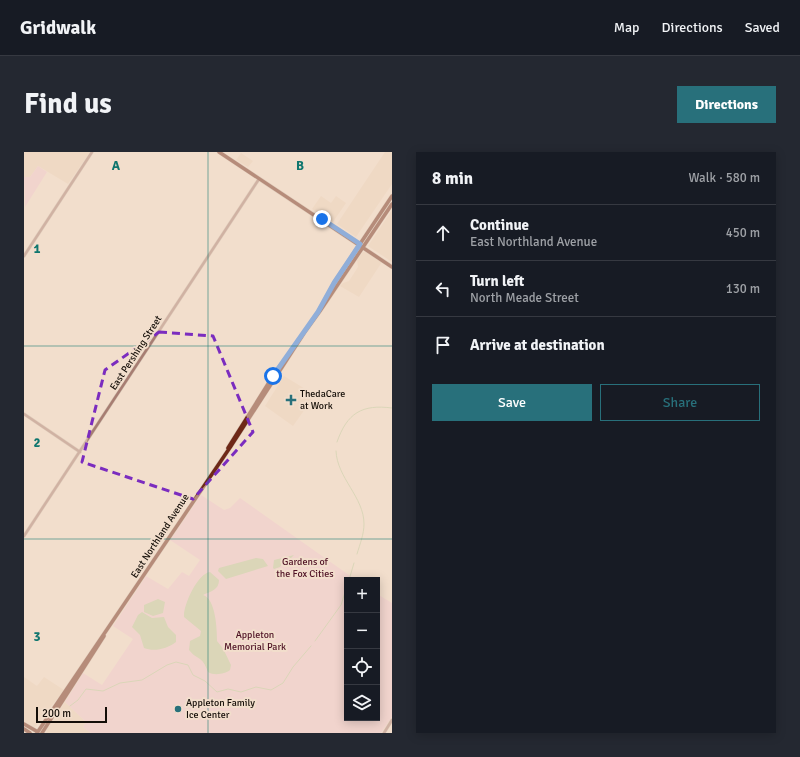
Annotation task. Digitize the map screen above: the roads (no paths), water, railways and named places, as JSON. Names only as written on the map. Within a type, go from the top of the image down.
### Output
[{"type":"main road","points":[[219,152],[362,245],[392,267]]},
{"type":"main road","name":"East Northland Avenue","points":[[37,733],[226,450],[265,388],[308,328],[392,196]]},
{"type":"main road","name":"East Northland Avenue","points":[[362,245],[392,204]]},
{"type":"main road","name":"East Northland Avenue","points":[[42,733],[107,630]]},
{"type":"main road","points":[[24,724],[37,733]]},
{"type":"main road","points":[[24,729],[30,733]]},
{"type":"street","points":[[24,256],[92,152]]},
{"type":"street","name":"East Pershing Street","points":[[24,536],[260,178]]},
{"type":"street","points":[[24,414],[80,452]]},
{"type":"street","points":[[384,733],[392,720]]},
{"type":"waterway","points":[[337,442],[346,424],[351,417],[357,413],[364,409],[381,407],[392,408]]},
{"type":"waterway","points":[[336,451],[337,461],[345,479],[360,505],[363,514],[364,524],[362,539],[357,554]]},
{"type":"waterway","points":[[350,577],[354,563]]},
{"type":"waterway","points":[[315,641],[341,605],[344,596]]},
{"type":"waterway","points":[[70,706],[78,700],[86,689],[103,691],[120,683],[142,680],[167,665],[176,662],[188,665],[193,675],[205,681],[217,692],[228,689],[241,692],[256,687],[271,690],[283,683],[293,667],[311,646]]},
{"type":"place","name":"ThedaCare at Work","points":[[291,400]]},
{"type":"place","name":"Appleton Family Ice Center","points":[[178,709]]},
{"type":"park label","name":"Gardens of the Fox Cities","points":[[305,568]]},
{"type":"park label","name":"Appleton Memorial Park","points":[[255,640]]}]
